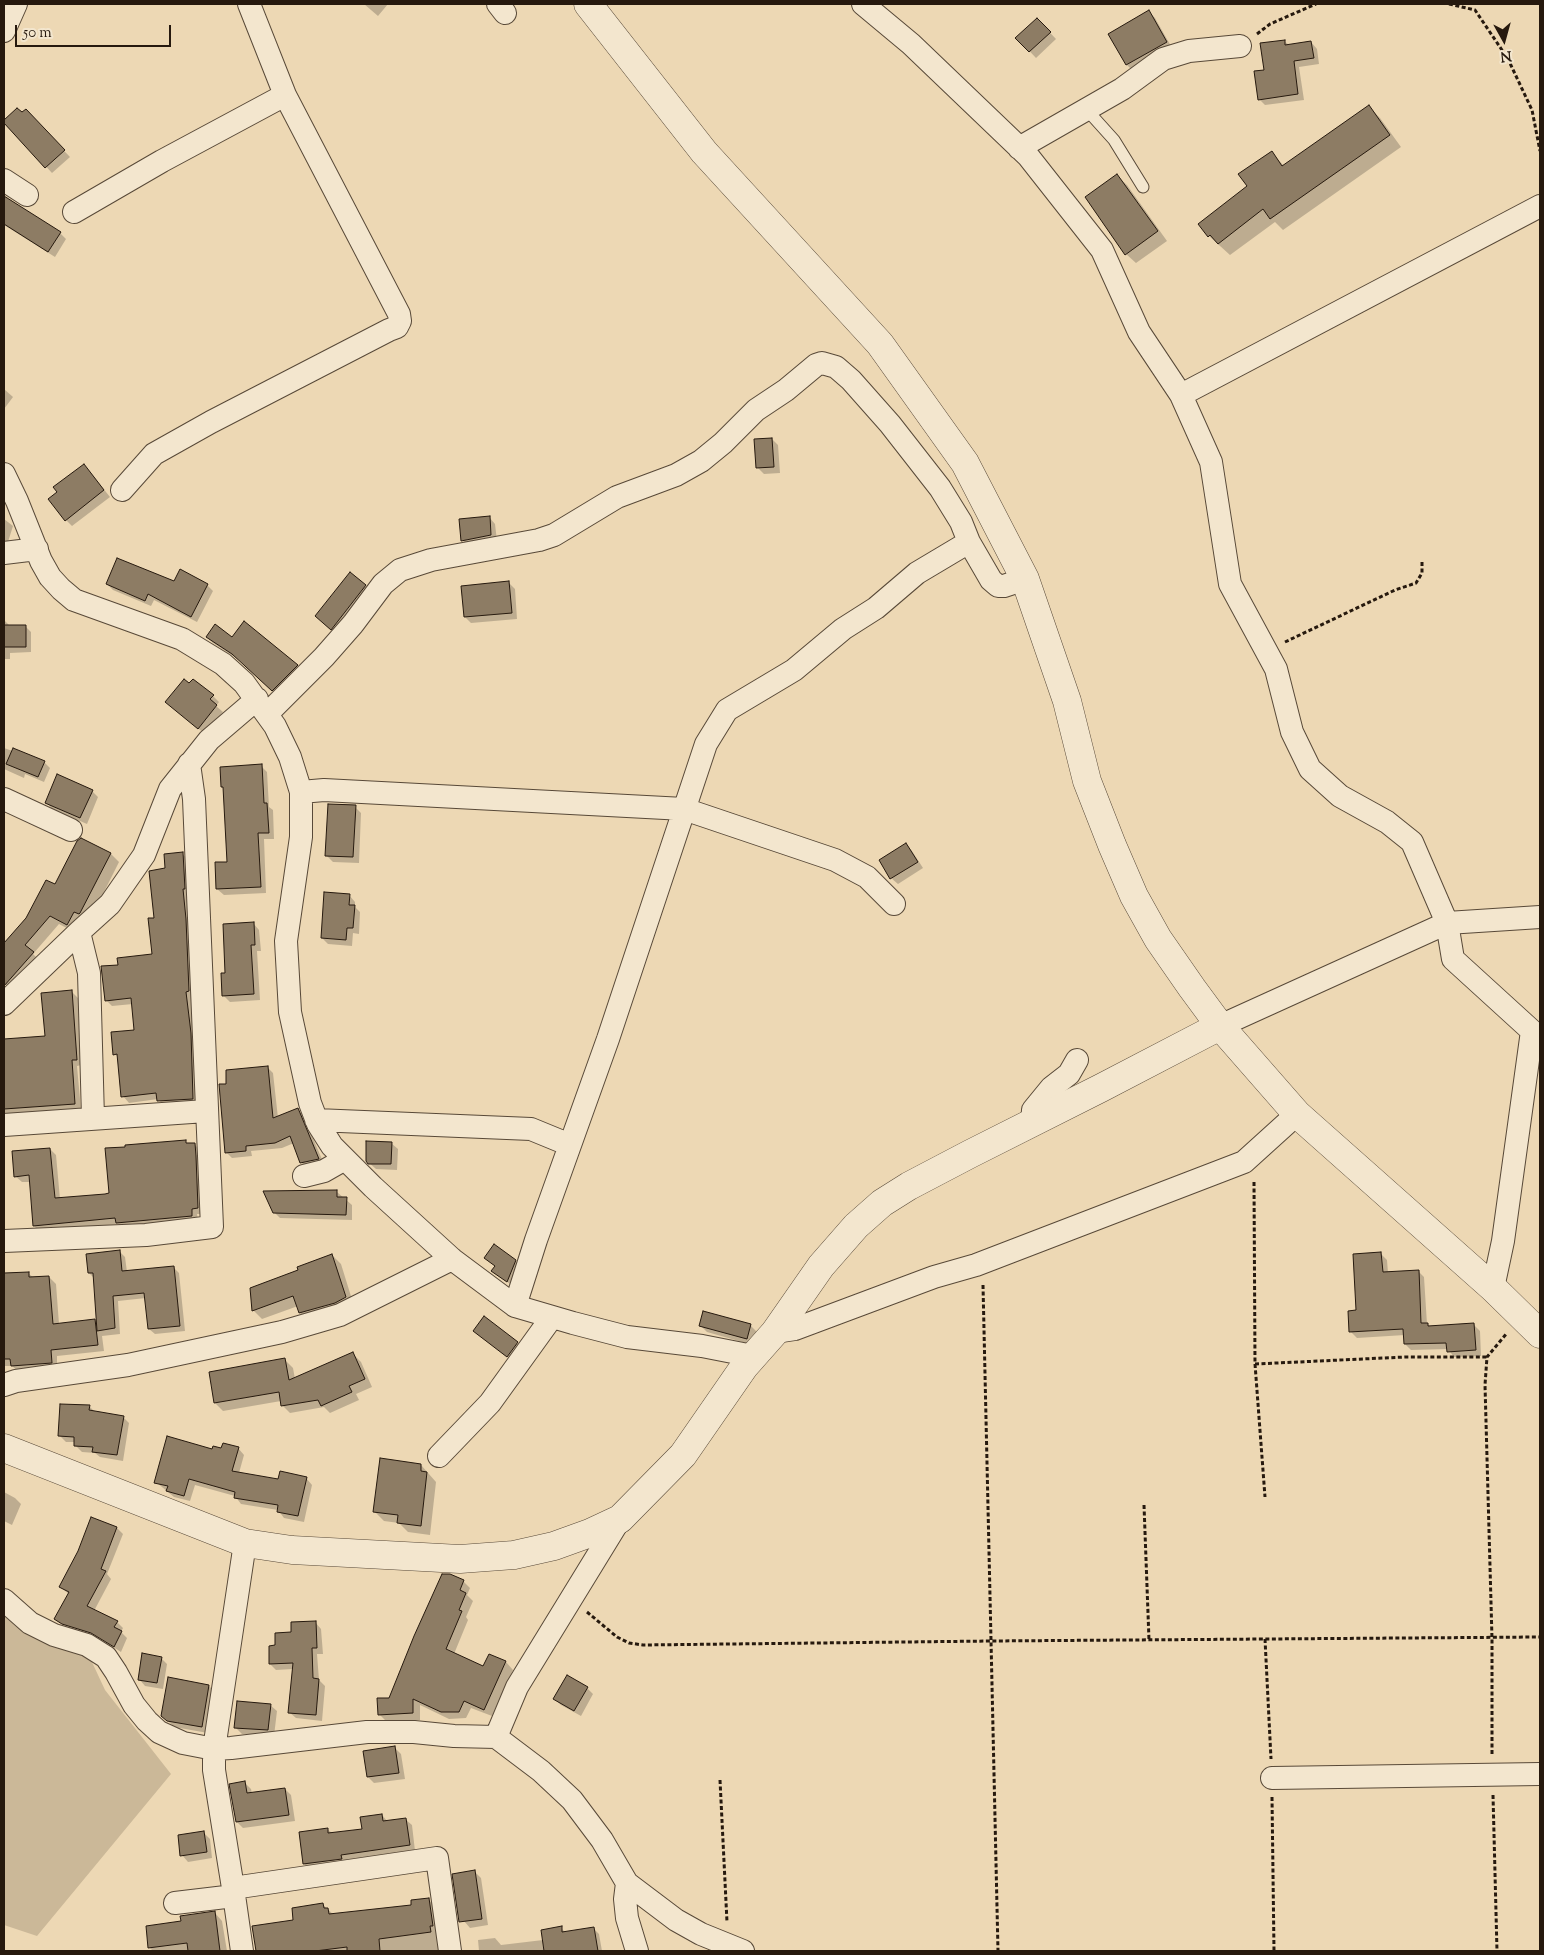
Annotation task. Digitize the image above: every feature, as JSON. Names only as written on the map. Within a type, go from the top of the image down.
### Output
[{"type":"street","points":[[4,31],[16,4]]},
{"type":"street","points":[[122,490],[154,454],[211,422],[397,327],[400,321],[399,314],[285,95],[248,4]]},
{"type":"street","points":[[588,4],[704,152],[880,344],[964,463],[1025,579],[1067,701],[1087,780],[1134,896],[1158,939],[1220,1026],[1296,1114],[1531,1325]]},
{"type":"street","points":[[863,4],[911,44],[1028,156],[1102,250],[1139,332],[1181,394],[1211,462],[1230,584],[1276,669],[1292,732],[1310,769],[1340,796],[1388,822],[1412,842],[1447,923],[1453,959],[1532,1031],[1503,1241],[1492,1288]]},
{"type":"street","points":[[1020,148],[1122,89],[1162,59],[1189,51],[1240,46]]},
{"type":"street","points":[[74,212],[162,161],[285,95]]},
{"type":"street","points":[[4,180],[27,195]]},
{"type":"street","points":[[1181,394],[1540,206]]},
{"type":"street","points":[[4,1004],[110,904],[144,856],[170,789],[209,740],[262,706],[324,657],[353,624],[383,584],[400,570],[431,560],[519,544],[554,535],[617,497],[676,475],[701,461],[723,443],[756,410],[786,390],[816,365],[822,363],[836,367],[852,380],[890,424],[940,488],[961,522],[991,580],[998,586],[1004,586],[1025,579]]},
{"type":"street","points":[[4,474],[50,577],[61,589],[74,600],[182,639],[223,664],[244,683],[275,726],[290,757],[301,792],[300,837],[286,941],[290,1012],[305,1082],[316,1120],[332,1146],[373,1187],[452,1259],[515,1306],[627,1337],[702,1346],[752,1356]]},
{"type":"street","points":[[515,1306],[536,1240],[608,1039],[706,744],[727,710],[794,670],[843,629],[876,608],[917,572],[970,542]]},
{"type":"street","points":[[4,553],[37,549]]},
{"type":"street","points":[[4,1241],[146,1235],[212,1228],[194,799],[189,764]]},
{"type":"street","points":[[301,792],[324,790],[684,809],[834,860],[867,877],[894,904]]},
{"type":"street","points":[[4,799],[71,830]]},
{"type":"street","points":[[496,1737],[517,1687],[620,1519],[684,1455],[752,1356],[775,1332],[821,1266],[856,1226],[882,1203],[909,1186],[1220,1026],[1447,923],[1540,917]]},
{"type":"street","points":[[79,932],[89,973],[93,1118]]},
{"type":"street","points":[[1032,1123],[1032,1110],[1051,1088],[1069,1074],[1077,1060]]},
{"type":"street","points":[[4,1125],[206,1111]]},
{"type":"street","points":[[775,1332],[795,1329],[934,1277],[976,1265],[1244,1162],[1296,1114]]},
{"type":"street","points":[[316,1120],[531,1129],[570,1145]]},
{"type":"street","points":[[304,1176],[324,1171],[345,1158]]},
{"type":"street","points":[[4,1385],[16,1381],[128,1364],[282,1332],[340,1315],[452,1259]]},
{"type":"street","points":[[439,1456],[490,1403],[552,1317]]},
{"type":"street","points":[[4,1448],[245,1543],[292,1550],[362,1555],[460,1558],[514,1555],[554,1546],[590,1534],[620,1519]]},
{"type":"street","points":[[242,1951],[214,1770],[214,1749],[245,1543]]},
{"type":"street","points":[[4,1600],[30,1623],[54,1635],[87,1645],[106,1656],[134,1705],[147,1721],[159,1732],[183,1743],[214,1749],[367,1732],[414,1732],[496,1737],[541,1771],[572,1800],[602,1840],[627,1883],[676,1920],[701,1934],[743,1951]]},
{"type":"street","points":[[1272,1778],[1540,1774]]},
{"type":"street","points":[[175,1904],[233,1892],[437,1858],[450,1951]]},
{"type":"street","points":[[627,1883],[625,1899],[627,1918],[637,1951]]},
{"type":"lane","points":[[1086,110],[1114,140],[1143,187]]},
{"type":"path","points":[[1240,46],[1270,24],[1316,4]]},
{"type":"path","points":[[1448,4],[1475,10],[1508,59],[1532,110],[1540,151]]},
{"type":"path","points":[[1266,650],[1395,590],[1416,584],[1422,573],[1422,562]]},
{"type":"path","points":[[1254,1152],[1255,1364],[1266,1497]]},
{"type":"path","points":[[976,1265],[984,1287],[998,1951]]},
{"type":"path","points":[[1255,1364],[1405,1357],[1487,1357],[1531,1325]]},
{"type":"path","points":[[1487,1357],[1485,1385],[1492,1639],[1497,1951]]},
{"type":"path","points":[[1144,1505],[1149,1640]]},
{"type":"path","points":[[570,1599],[617,1637],[644,1645],[991,1641],[1492,1639],[1540,1637]]},
{"type":"path","points":[[720,1780],[728,1922],[722,1943]]},
{"type":"shaded area","points":[[4,1613],[9,1619],[91,1660],[105,1690],[171,1774],[37,1936],[4,1925]]},
{"type":"building","points":[[1149,10],[1167,42],[1126,65],[1108,34]]},
{"type":"building","points":[[1037,18],[1051,32],[1029,52],[1015,38]]},
{"type":"building","points":[[1285,40],[1285,45],[1311,41],[1314,58],[1294,61],[1298,94],[1258,100],[1254,71],[1264,70],[1260,43]]},
{"type":"building","points":[[1369,105],[1390,135],[1270,219],[1263,209],[1218,244],[1210,235],[1208,237],[1198,224],[1247,186],[1238,174],[1272,151],[1282,166]]},
{"type":"building","points":[[17,108],[22,112],[26,109],[65,150],[45,168],[4,123],[4,120]]},
{"type":"building","points":[[1117,174],[1158,231],[1125,255],[1085,197]]},
{"type":"building","points":[[4,196],[61,232],[48,252],[4,224]]},
{"type":"building","points":[[772,438],[774,467],[756,468],[754,439]]},
{"type":"building","points":[[84,464],[104,490],[65,521],[48,499],[57,492],[53,487]]},
{"type":"building","points":[[490,516],[491,535],[461,541],[459,519]]},
{"type":"building","points":[[117,558],[174,581],[180,569],[208,584],[191,617],[148,594],[145,601],[106,584]]},
{"type":"building","points":[[350,572],[366,585],[331,630],[315,616]]},
{"type":"building","points":[[509,581],[512,613],[464,617],[461,586]]},
{"type":"building","points":[[244,621],[298,665],[272,691],[232,654],[206,637],[215,624],[232,637]]},
{"type":"building","points":[[4,625],[26,625],[26,647],[4,647]]},
{"type":"building","points":[[184,679],[189,683],[193,679],[214,695],[210,699],[217,705],[198,729],[165,702]]},
{"type":"building","points":[[13,748],[45,761],[38,777],[6,764]]},
{"type":"building","points":[[262,764],[264,803],[267,803],[269,833],[258,833],[261,887],[216,889],[215,862],[227,862],[223,787],[221,787],[220,767]]},
{"type":"building","points":[[57,774],[93,790],[80,818],[45,803]]},
{"type":"building","points":[[328,804],[356,805],[353,857],[325,856]]},
{"type":"building","points":[[81,838],[111,853],[80,913],[74,912],[67,925],[50,916],[25,945],[34,952],[4,986],[4,943],[26,918],[46,880],[55,884],[77,841]]},
{"type":"building","points":[[906,843],[918,862],[890,879],[879,860]]},
{"type":"building","points":[[183,852],[185,889],[183,889],[189,991],[186,992],[191,1033],[193,1099],[157,1101],[156,1093],[121,1097],[117,1054],[113,1055],[111,1032],[134,1030],[131,998],[105,1001],[101,966],[118,965],[117,958],[152,954],[148,918],[154,918],[149,871],[165,868],[164,854]]},
{"type":"building","points":[[324,892],[350,894],[349,905],[355,905],[353,928],[347,928],[346,940],[321,938]]},
{"type":"building","points":[[254,922],[255,945],[251,945],[254,994],[222,996],[221,973],[225,973],[223,924]]},
{"type":"building","points":[[72,990],[77,1060],[72,1060],[75,1104],[4,1109],[4,1039],[45,1036],[41,993]]},
{"type":"building","points":[[268,1066],[273,1118],[298,1108],[319,1159],[300,1163],[290,1136],[275,1143],[246,1146],[246,1151],[225,1153],[219,1084],[226,1084],[226,1070]]},
{"type":"building","points":[[186,1140],[186,1143],[195,1143],[198,1208],[192,1209],[192,1216],[116,1223],[115,1218],[33,1226],[29,1175],[14,1177],[12,1151],[50,1148],[55,1198],[105,1194],[109,1193],[105,1148]]},
{"type":"building","points":[[366,1141],[392,1142],[391,1164],[368,1164],[366,1161]]},
{"type":"building","points":[[337,1190],[337,1197],[347,1197],[346,1215],[273,1213],[263,1191]]},
{"type":"building","points":[[494,1244],[516,1260],[507,1282],[491,1271],[495,1266],[484,1258]]},
{"type":"building","points":[[120,1250],[122,1271],[174,1266],[180,1326],[148,1329],[144,1293],[113,1296],[115,1328],[97,1331],[93,1273],[88,1273],[86,1254]]},
{"type":"building","points":[[1381,1252],[1383,1272],[1419,1270],[1421,1323],[1428,1323],[1428,1326],[1474,1323],[1476,1350],[1447,1352],[1446,1343],[1404,1344],[1403,1329],[1349,1332],[1348,1311],[1356,1310],[1353,1254]]},
{"type":"building","points":[[332,1254],[346,1297],[335,1303],[299,1313],[293,1296],[252,1311],[250,1288],[298,1270],[297,1267]]},
{"type":"building","points":[[29,1272],[29,1277],[49,1276],[53,1324],[95,1319],[98,1345],[51,1350],[52,1363],[11,1366],[10,1359],[4,1359],[4,1273]]},
{"type":"building","points":[[703,1311],[751,1324],[747,1339],[699,1326]]},
{"type":"building","points":[[484,1316],[518,1342],[507,1357],[473,1331]]},
{"type":"building","points":[[353,1352],[365,1379],[349,1386],[352,1392],[321,1406],[318,1400],[281,1406],[279,1392],[214,1403],[209,1372],[285,1358],[289,1380]]},
{"type":"building","points":[[60,1404],[90,1405],[89,1410],[124,1416],[117,1455],[92,1452],[93,1447],[74,1446],[74,1437],[58,1436]]},
{"type":"building","points":[[167,1436],[212,1449],[213,1446],[221,1448],[223,1443],[239,1447],[232,1471],[278,1479],[280,1471],[307,1477],[298,1516],[277,1512],[278,1505],[234,1498],[235,1492],[189,1479],[184,1496],[166,1491],[168,1486],[154,1483]]},
{"type":"building","points":[[380,1458],[421,1464],[421,1471],[427,1472],[421,1526],[397,1523],[398,1515],[373,1512]]},
{"type":"building","points":[[91,1517],[117,1527],[101,1569],[106,1571],[87,1606],[118,1621],[114,1627],[122,1631],[114,1647],[91,1633],[62,1624],[54,1619],[69,1592],[59,1587],[78,1551]]},
{"type":"building","points":[[442,1574],[450,1574],[464,1580],[460,1590],[466,1593],[459,1610],[462,1611],[446,1649],[483,1666],[489,1654],[506,1661],[484,1710],[464,1701],[459,1712],[441,1712],[413,1699],[413,1713],[378,1715],[377,1698],[389,1698]]},
{"type":"building","points":[[316,1621],[317,1648],[312,1648],[313,1678],[319,1679],[316,1715],[288,1713],[293,1663],[269,1664],[269,1646],[275,1645],[275,1633],[291,1632],[291,1622]]},
{"type":"building","points":[[142,1653],[162,1657],[157,1683],[138,1680]]},
{"type":"building","points":[[567,1675],[588,1687],[574,1711],[553,1699]]},
{"type":"building","points":[[168,1677],[209,1685],[202,1727],[167,1721],[161,1716]]},
{"type":"building","points":[[237,1701],[271,1704],[268,1730],[234,1728]]},
{"type":"building","points":[[395,1746],[399,1773],[367,1777],[363,1751]]},
{"type":"building","points":[[245,1781],[247,1793],[285,1788],[289,1815],[236,1822],[229,1784]]},
{"type":"building","points":[[382,1814],[383,1821],[406,1818],[410,1845],[341,1855],[342,1859],[303,1864],[299,1832],[328,1828],[328,1833],[362,1829],[360,1817]]},
{"type":"building","points":[[204,1831],[207,1852],[180,1856],[178,1835]]},
{"type":"building","points":[[475,1870],[482,1919],[459,1922],[452,1874]]},
{"type":"building","points":[[429,1898],[433,1926],[430,1926],[431,1932],[379,1939],[380,1951],[347,1951],[347,1947],[315,1951],[256,1951],[252,1926],[293,1920],[292,1908],[323,1903],[324,1908],[328,1908],[329,1914],[411,1905],[411,1900]]},
{"type":"building","points":[[215,1911],[220,1951],[188,1951],[187,1943],[148,1948],[146,1926],[181,1921],[180,1916]]},
{"type":"building","points":[[562,1926],[562,1932],[594,1927],[598,1951],[544,1951],[541,1930]]}]
